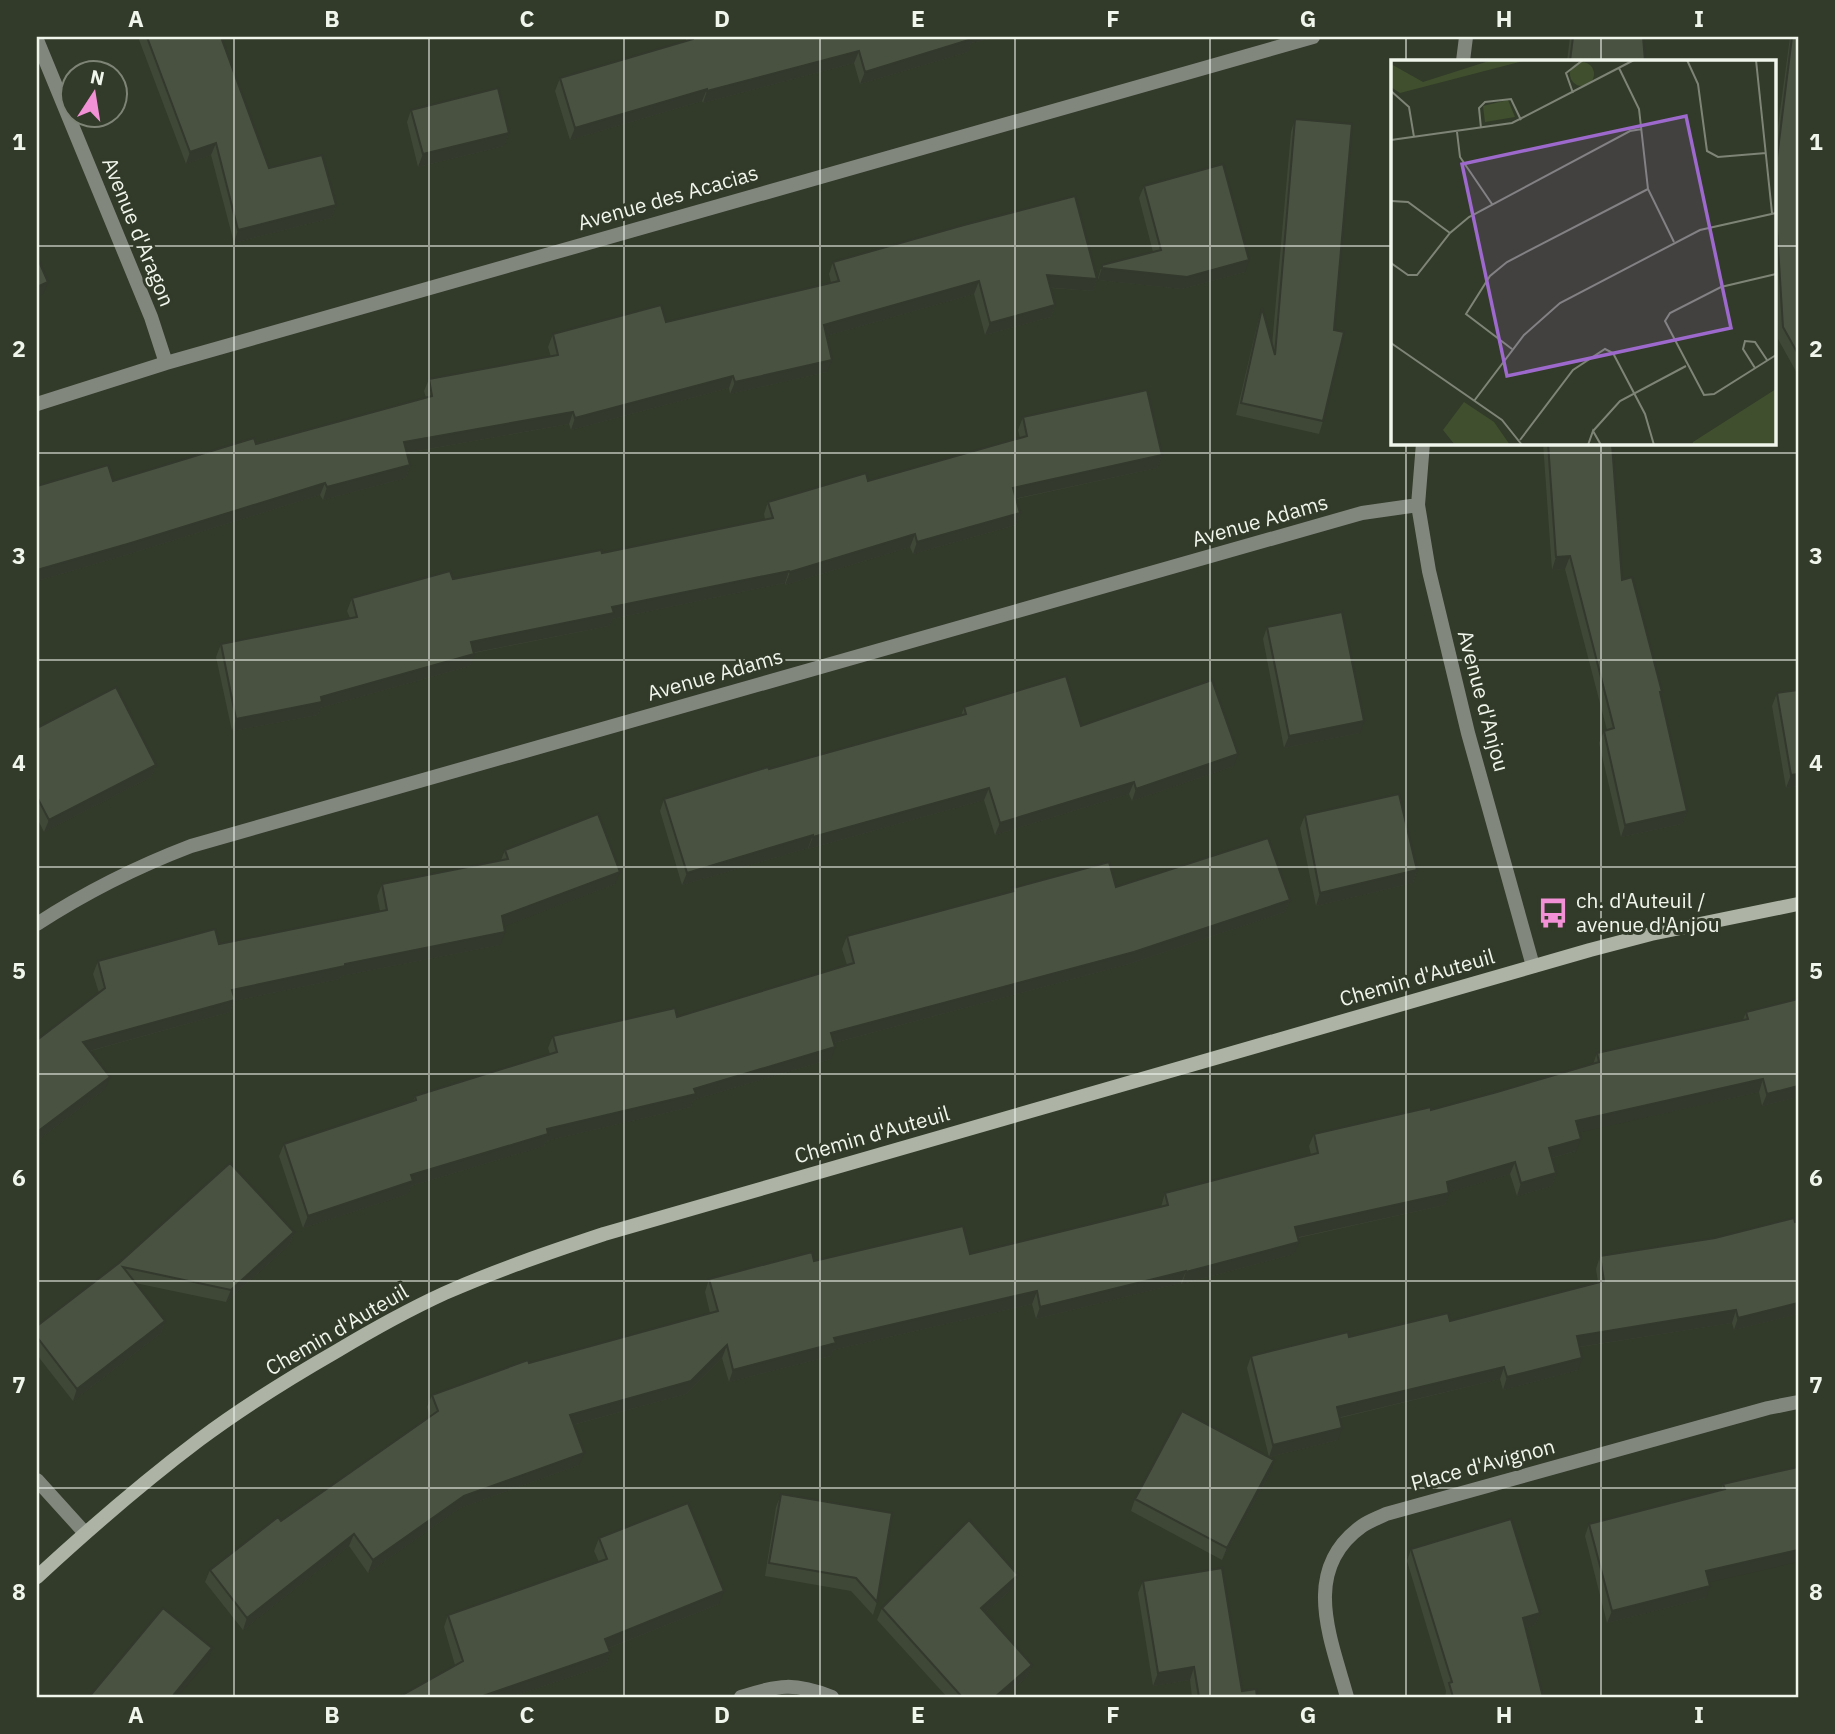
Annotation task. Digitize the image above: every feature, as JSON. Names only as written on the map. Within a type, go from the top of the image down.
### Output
[{"type":"street","name":"Avenue des Acacias","points":[[37,404],[166,363],[1313,37]]},
{"type":"street","points":[[1463,60],[1466,37]]},
{"type":"street","name":"Avenue d'Aragon","points":[[37,40],[151,317],[166,363]]},
{"type":"street","name":"Avenue d'Anjou","points":[[1423,444],[1418,505],[1432,582],[1468,733],[1533,966]]},
{"type":"street","name":"Avenue Adams","points":[[37,924],[119,876],[191,846],[1362,513],[1418,505]]},
{"type":"street","name":"Chemin d'Auteuil","points":[[37,1577],[85,1533],[200,1440],[242,1410],[360,1337],[444,1294],[541,1255],[604,1234],[1533,966],[1651,934],[1798,904]]},
{"type":"street","name":"Place d'Avignon","points":[[1347,1697],[1325,1620],[1323,1594],[1329,1566],[1343,1543],[1362,1526],[1386,1514],[1798,1402]]},
{"type":"street","points":[[37,1480],[85,1533]]},
{"type":"street","points":[[741,1697],[792,1686],[832,1697]]},
{"type":"building","points":[[147,37],[221,37],[269,168],[322,155],[336,205],[238,230],[216,143],[190,152]]},
{"type":"building","points":[[693,37],[972,39],[865,72],[859,51],[707,89],[575,128],[560,78]]},
{"type":"building","points":[[1573,37],[1643,37],[1645,60],[1570,60]]},
{"type":"building","points":[[1792,37],[1798,37],[1798,354],[1783,327],[1776,166]]},
{"type":"building","points":[[498,88],[509,133],[423,154],[411,110]]},
{"type":"building","points":[[1295,119],[1352,124],[1334,330],[1344,332],[1323,421],[1241,403],[1262,308],[1275,355]]},
{"type":"building","points":[[1223,164],[1249,260],[1187,277],[1102,268],[1102,265],[1161,250],[1144,186]]},
{"type":"building","points":[[1075,196],[1097,279],[1047,275],[1055,305],[990,323],[979,281],[824,325],[832,360],[735,382],[733,376],[575,418],[573,412],[404,442],[410,465],[327,487],[325,483],[37,570],[37,486],[108,465],[113,481],[254,438],[256,444],[432,396],[429,379],[558,355],[553,334],[661,305],[666,322],[839,281],[833,262]]},
{"type":"building","points":[[37,257],[48,282],[37,287]]},
{"type":"building","points":[[1147,390],[1162,455],[1013,488],[1020,513],[917,542],[915,534],[790,572],[612,607],[614,613],[471,642],[474,654],[321,697],[322,702],[236,719],[221,644],[357,617],[352,598],[450,571],[453,579],[601,550],[602,553],[773,518],[768,502],[866,473],[868,481],[1027,436],[1023,417]]},
{"type":"building","points":[[1548,444],[1612,444],[1622,580],[1632,577],[1662,692],[1687,811],[1625,825],[1604,731],[1614,728],[1570,556],[1556,557]]},
{"type":"building","points":[[1342,612],[1364,721],[1289,736],[1267,627]]},
{"type":"building","points":[[1066,676],[1081,726],[1212,680],[1238,754],[1136,789],[1134,782],[1000,823],[989,788],[813,835],[687,873],[664,799],[768,767],[769,769],[966,714],[964,707]]},
{"type":"building","points":[[116,687],[156,765],[49,820],[37,797],[37,728]]},
{"type":"building","points":[[1798,690],[1798,774],[1791,775],[1777,693]]},
{"type":"building","points":[[1399,794],[1417,870],[1320,893],[1305,815]]},
{"type":"building","points":[[598,814],[620,872],[502,916],[505,932],[232,990],[235,1000],[83,1042],[110,1077],[37,1132],[37,1040],[105,988],[98,961],[215,929],[219,944],[387,910],[382,884],[508,859],[505,850]]},
{"type":"building","points":[[1268,838],[1290,900],[1134,952],[831,1033],[835,1047],[694,1089],[696,1094],[547,1129],[548,1134],[411,1175],[413,1181],[308,1216],[284,1144],[416,1100],[415,1096],[557,1052],[553,1036],[675,1008],[677,1017],[854,963],[847,936],[1014,891],[1013,888],[1109,862],[1116,887]]},
{"type":"building","points":[[1798,999],[1798,1086],[1767,1094],[1763,1079],[1576,1121],[1581,1139],[1549,1148],[1556,1173],[1521,1183],[1515,1162],[1447,1182],[1449,1193],[1295,1227],[1299,1242],[1186,1272],[1040,1307],[1037,1291],[834,1338],[836,1343],[733,1370],[727,1345],[691,1381],[570,1415],[584,1453],[464,1496],[373,1560],[354,1534],[247,1618],[210,1570],[278,1517],[281,1521],[438,1411],[432,1395],[528,1360],[529,1363],[718,1311],[709,1279],[812,1252],[814,1261],[963,1226],[970,1254],[1168,1205],[1165,1193],[1318,1153],[1314,1134],[1431,1107],[1431,1110],[1497,1092],[1599,1062],[1597,1053],[1748,1019],[1746,1012]]},
{"type":"building","points":[[230,1163],[294,1232],[231,1290],[123,1267],[165,1321],[77,1389],[37,1337],[37,1326],[119,1263]]},
{"type":"building","points":[[1794,1218],[1795,1222],[1798,1221],[1798,1303],[1738,1318],[1736,1310],[1577,1336],[1582,1358],[1507,1377],[1504,1367],[1337,1407],[1342,1428],[1273,1445],[1251,1356],[1348,1332],[1349,1337],[1448,1313],[1450,1321],[1604,1281],[1600,1256],[1715,1238]]},
{"type":"building","points":[[1182,1411],[1274,1460],[1227,1548],[1135,1499]]},
{"type":"building","points":[[1798,1467],[1798,1550],[1706,1571],[1710,1586],[1612,1611],[1589,1524],[1725,1489],[1723,1484]]},
{"type":"building","points":[[781,1494],[892,1513],[877,1602],[856,1578],[769,1563]]},
{"type":"building","points":[[688,1503],[724,1591],[605,1639],[610,1652],[484,1697],[399,1697],[463,1661],[448,1615],[607,1559],[599,1538]]},
{"type":"building","points":[[1511,1519],[1540,1613],[1523,1618],[1543,1697],[1453,1697],[1449,1683],[1452,1682],[1411,1549]]},
{"type":"building","points":[[969,1520],[1018,1575],[981,1608],[1032,1665],[995,1697],[962,1697],[882,1608]]},
{"type":"building","points":[[1222,1568],[1242,1691],[1256,1689],[1257,1697],[1199,1697],[1194,1667],[1158,1673],[1143,1581]]},
{"type":"building","points":[[163,1608],[212,1648],[172,1697],[89,1697]]},
{"type":"place","name":"ch. d'Auteuil / avenue d'Anjou","points":[[1553,913]]}]
